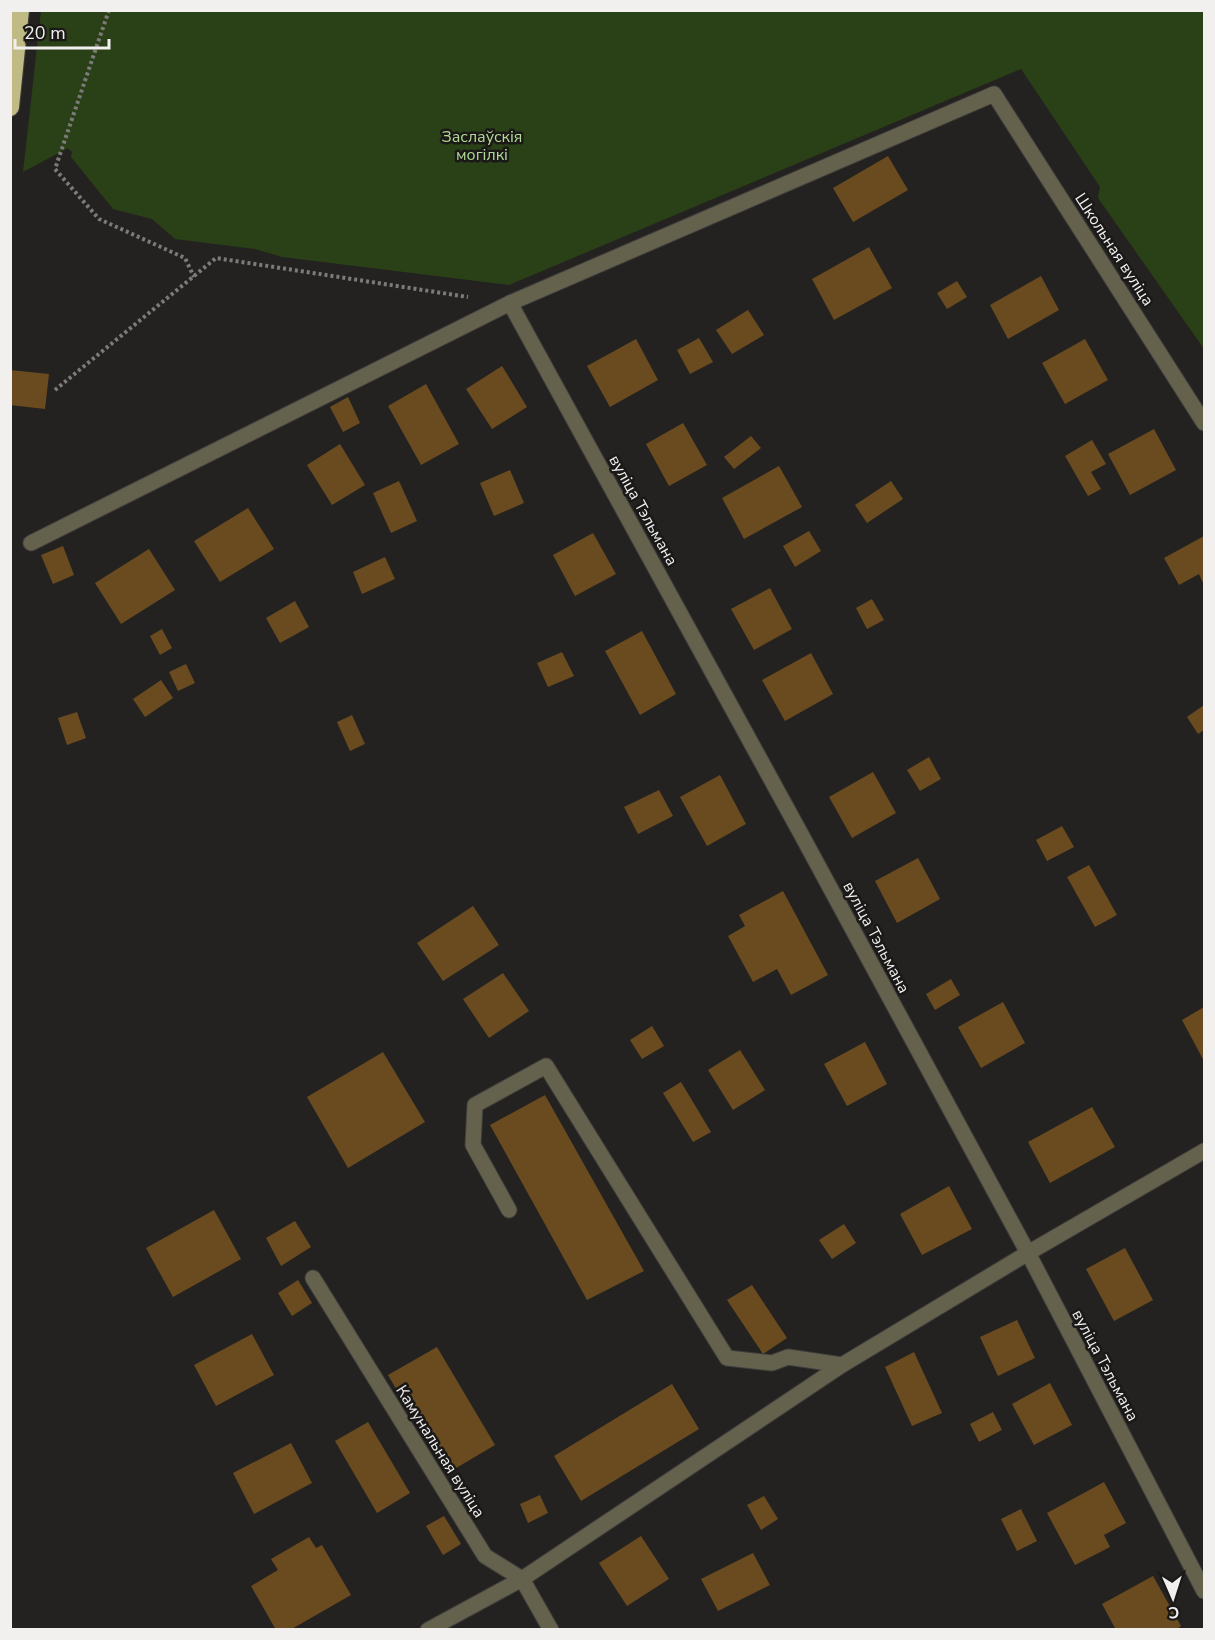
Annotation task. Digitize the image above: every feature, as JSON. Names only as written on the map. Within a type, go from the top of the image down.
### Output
[{"type":"highway","points":[[10,107],[20,10]]},
{"type":"street","name":"Школьная вуліца","points":[[510,303],[994,94],[1204,423]]},
{"type":"street","points":[[31,543],[510,303]]},
{"type":"street","name":"вуліца Тэльмана","points":[[510,303],[1028,1253],[1204,1591]]},
{"type":"street","points":[[509,1210],[473,1144],[475,1105],[546,1066],[728,1358],[772,1363],[788,1357],[842,1365]]},
{"type":"street","points":[[428,1629],[522,1579],[842,1365],[1204,1151]]},
{"type":"street","name":"Камунальная вуліца","points":[[313,1278],[485,1556],[522,1579],[551,1629]]},
{"type":"path","points":[[109,10],[56,169],[99,219],[184,258],[194,277]]},
{"type":"path","points":[[55,390],[216,258],[510,303]]},
{"type":"green space","name":"Заслаўскія могілкі","points":[[41,11],[1204,11],[1204,349],[1098,198],[1100,187],[1021,69],[509,285],[282,257],[255,249],[175,239],[152,219],[113,209],[71,157],[72,152],[68,148],[23,172]]},
{"type":"building","points":[[888,156],[908,190],[853,222],[833,188]]},
{"type":"building","points":[[869,247],[892,288],[834,320],[812,279]]},
{"type":"building","points":[[1041,276],[1059,310],[1008,339],[990,305]]},
{"type":"building","points":[[957,281],[967,297],[947,309],[937,293]]},
{"type":"building","points":[[748,310],[764,335],[732,354],[716,330]]},
{"type":"building","points":[[699,338],[713,362],[690,374],[677,350]]},
{"type":"building","points":[[636,339],[658,380],[610,407],[587,366]]},
{"type":"building","points":[[1085,339],[1108,380],[1065,404],[1042,363]]},
{"type":"building","points":[[502,366],[527,407],[492,429],[466,389]]},
{"type":"building","points":[[10,370],[49,374],[45,409],[10,405]]},
{"type":"building","points":[[426,384],[459,444],[421,465],[388,406]]},
{"type":"building","points":[[348,397],[360,423],[343,432],[330,407]]},
{"type":"building","points":[[683,423],[707,465],[669,486],[646,444]]},
{"type":"building","points":[[1154,429],[1176,470],[1130,495],[1108,454]]},
{"type":"building","points":[[751,436],[761,448],[734,469],[724,457]]},
{"type":"building","points":[[1092,440],[1106,464],[1091,472],[1101,489],[1088,496],[1065,456]]},
{"type":"building","points":[[340,444],[365,485],[332,505],[307,465]]},
{"type":"building","points":[[779,466],[802,507],[744,539],[722,498]]},
{"type":"building","points":[[510,470],[524,503],[494,516],[480,483]]},
{"type":"building","points":[[399,481],[417,521],[391,533],[373,493]]},
{"type":"building","points":[[891,481],[903,499],[867,523],[855,505]]},
{"type":"building","points":[[248,508],[274,549],[220,582],[194,541]]},
{"type":"building","points":[[809,531],[821,551],[795,567],[783,546]]},
{"type":"building","points":[[593,533],[616,574],[575,596],[553,555]]},
{"type":"building","points":[[1204,536],[1204,585],[1199,574],[1179,585],[1164,558]]},
{"type":"building","points":[[63,546],[74,575],[53,584],[41,555]]},
{"type":"building","points":[[149,549],[175,590],[121,624],[95,583]]},
{"type":"building","points":[[385,557],[395,579],[362,594],[353,572]]},
{"type":"building","points":[[770,588],[792,629],[754,650],[731,609]]},
{"type":"building","points":[[872,599],[884,620],[867,629],[856,608]]},
{"type":"building","points":[[295,601],[309,627],[280,643],[266,618]]},
{"type":"building","points":[[162,629],[172,648],[160,655],[150,636]]},
{"type":"building","points":[[642,631],[676,694],[640,715],[605,651]]},
{"type":"building","points":[[562,652],[574,676],[548,687],[537,663]]},
{"type":"building","points":[[811,653],[833,694],[785,721],[762,680]]},
{"type":"building","points":[[186,664],[195,683],[178,691],[169,672]]},
{"type":"building","points":[[161,680],[173,698],[145,717],[133,699]]},
{"type":"building","points":[[1204,705],[1204,730],[1198,734],[1187,717]]},
{"type":"building","points":[[77,712],[86,738],[67,745],[58,718]]},
{"type":"building","points":[[352,715],[365,744],[350,751],[337,722]]},
{"type":"building","points":[[929,757],[941,779],[920,791],[907,770]]},
{"type":"building","points":[[873,772],[896,813],[852,838],[829,797]]},
{"type":"building","points":[[720,775],[746,824],[707,846],[680,797]]},
{"type":"building","points":[[659,790],[673,816],[638,834],[624,807]]},
{"type":"building","points":[[1062,826],[1074,847],[1047,861],[1036,840]]},
{"type":"building","points":[[918,858],[940,899],[897,923],[875,881]]},
{"type":"building","points":[[1089,865],[1117,915],[1095,927],[1067,877]]},
{"type":"building","points":[[783,891],[828,975],[791,995],[777,969],[753,982],[728,936],[745,926],[739,915]]},
{"type":"building","points":[[473,906],[499,945],[443,981],[417,943]]},
{"type":"building","points":[[503,973],[529,1011],[489,1038],[463,999]]},
{"type":"building","points":[[951,979],[960,995],[935,1010],[926,994]]},
{"type":"building","points":[[1003,1002],[1025,1043],[981,1068],[958,1027]]},
{"type":"building","points":[[1204,1007],[1204,1061],[1182,1020]]},
{"type":"building","points":[[652,1026],[664,1046],[642,1059],[630,1040]]},
{"type":"building","points":[[865,1042],[887,1084],[847,1106],[824,1064]]},
{"type":"building","points":[[740,1050],[765,1090],[733,1110],[708,1070]]},
{"type":"building","points":[[383,1052],[425,1122],[348,1168],[307,1097]]},
{"type":"building","points":[[681,1082],[711,1132],[693,1142],[663,1093]]},
{"type":"building","points":[[545,1095],[644,1271],[587,1300],[490,1125]]},
{"type":"building","points":[[1092,1107],[1115,1147],[1050,1183],[1028,1142]]},
{"type":"building","points":[[949,1186],[972,1229],[922,1255],[900,1214]]},
{"type":"building","points":[[214,1210],[241,1259],[173,1297],[146,1248]]},
{"type":"building","points":[[295,1221],[311,1247],[281,1266],[266,1238]]},
{"type":"building","points":[[844,1224],[856,1243],[832,1259],[819,1240]]},
{"type":"building","points":[[1125,1248],[1153,1300],[1114,1321],[1086,1269]]},
{"type":"building","points":[[298,1280],[312,1303],[292,1316],[278,1293]]},
{"type":"building","points":[[752,1285],[787,1338],[763,1354],[727,1300]]},
{"type":"building","points":[[1017,1320],[1035,1358],[998,1376],[980,1337]]},
{"type":"building","points":[[252,1334],[274,1375],[216,1406],[194,1365]]},
{"type":"building","points":[[437,1347],[495,1445],[446,1474],[388,1375]]},
{"type":"building","points":[[914,1352],[942,1413],[912,1426],[885,1367]]},
{"type":"building","points":[[1050,1383],[1072,1425],[1034,1445],[1012,1404]]},
{"type":"building","points":[[672,1384],[699,1429],[581,1501],[554,1456]]},
{"type":"building","points":[[993,1412],[1002,1430],[979,1442],[970,1424]]},
{"type":"building","points":[[368,1422],[410,1493],[377,1513],[335,1441]]},
{"type":"building","points":[[291,1443],[312,1483],[254,1514],[233,1473]]},
{"type":"building","points":[[1104,1482],[1126,1523],[1104,1535],[1110,1547],[1075,1565],[1047,1513]]},
{"type":"building","points":[[540,1495],[548,1513],[528,1523],[520,1504]]},
{"type":"building","points":[[764,1496],[778,1519],[761,1530],[747,1505]]},
{"type":"building","points":[[1021,1509],[1037,1541],[1017,1551],[1001,1519]]},
{"type":"building","points":[[444,1516],[461,1544],[443,1555],[426,1526]]},
{"type":"building","points":[[641,1536],[669,1579],[627,1606],[599,1563]]},
{"type":"building","points":[[309,1537],[316,1548],[322,1545],[351,1595],[290,1630],[276,1630],[251,1586],[278,1570],[271,1559]]},
{"type":"building","points":[[753,1553],[770,1585],[718,1611],[701,1579]]},
{"type":"building","points":[[1153,1576],[1181,1626],[1176,1630],[1116,1630],[1102,1604]]}]
